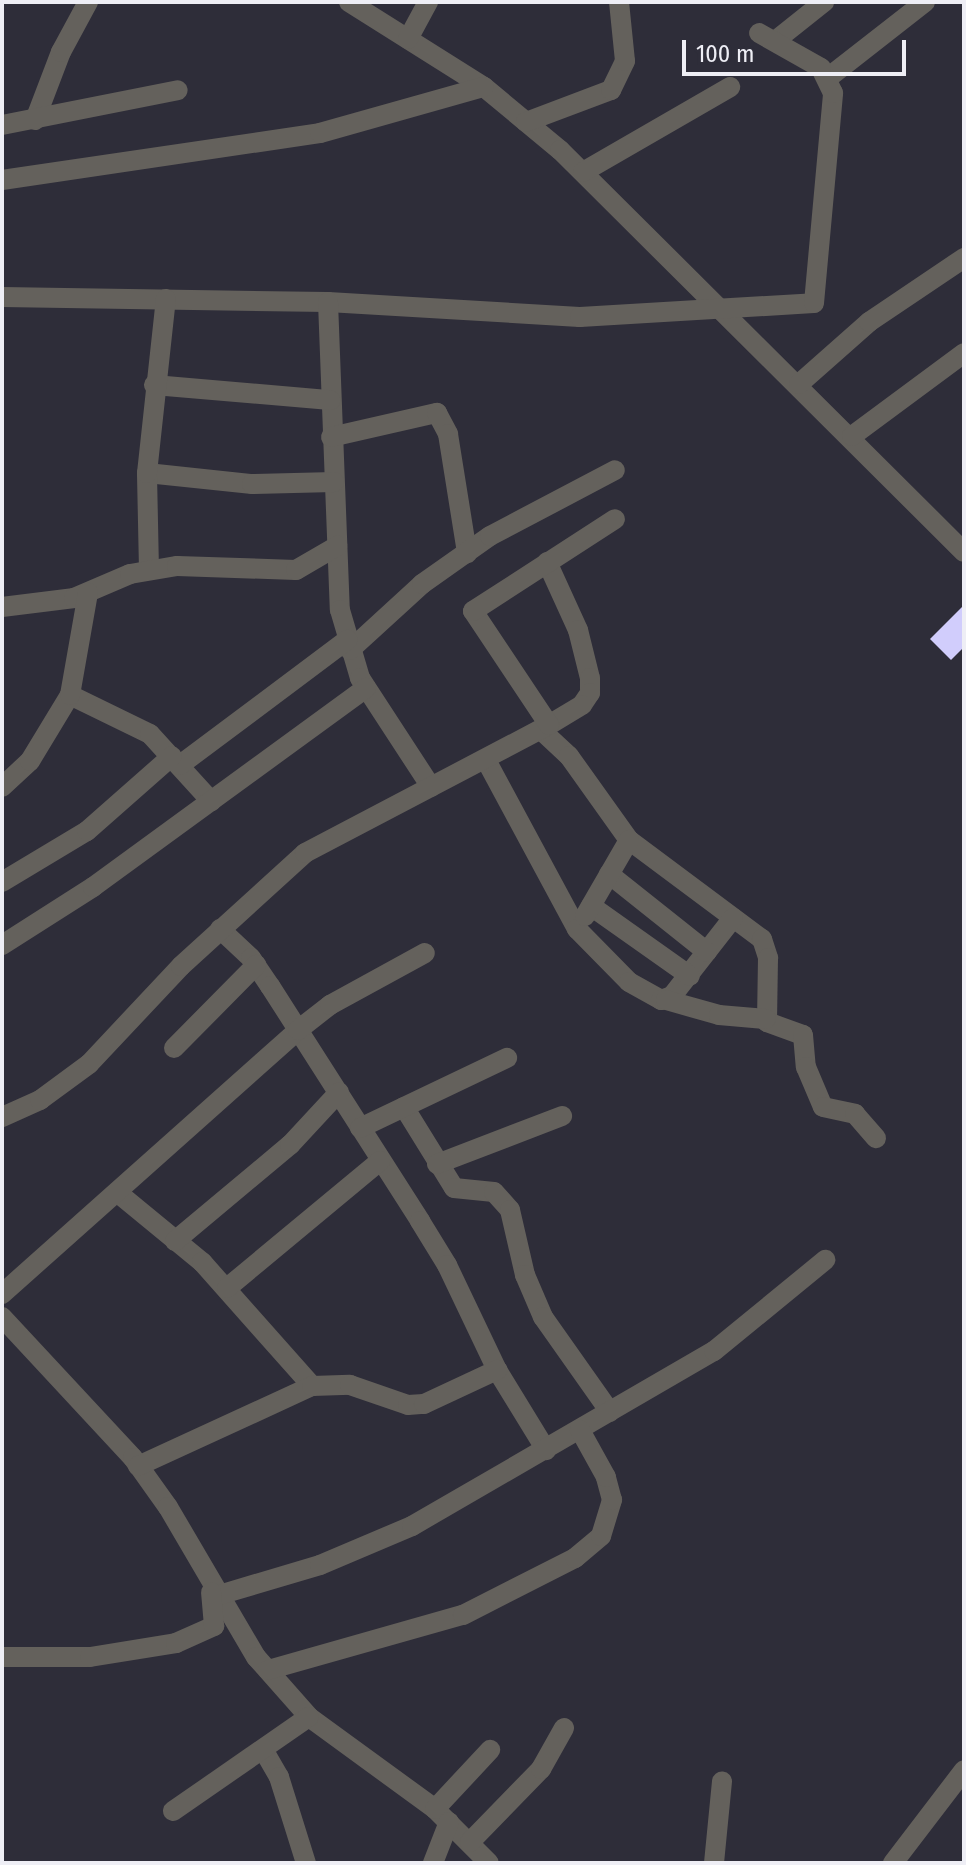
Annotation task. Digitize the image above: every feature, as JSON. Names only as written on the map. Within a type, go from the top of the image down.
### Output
[{"type":"street","points":[[35,120],[61,52],[88,2]]},
{"type":"street","points":[[349,2],[484,87],[583,172],[852,436],[964,552]]},
{"type":"street","points":[[408,39],[428,2]]},
{"type":"street","points":[[526,122],[611,90],[625,61],[619,2]]},
{"type":"street","points":[[2,297],[328,302],[580,317],[724,312],[814,303],[833,93],[829,77],[767,37],[824,2]]},
{"type":"street","points":[[829,77],[925,2]]},
{"type":"street","points":[[2,180],[320,133],[484,87]]},
{"type":"street","points":[[583,172],[730,87]]},
{"type":"street","points":[[2,125],[178,90]]},
{"type":"street","points":[[799,384],[869,322],[962,264]]},
{"type":"street","points":[[149,570],[147,473],[154,385],[166,299]]},
{"type":"street","points":[[328,302],[337,546],[348,645],[366,688],[431,787]]},
{"type":"street","points":[[852,436],[964,353]]},
{"type":"street","points":[[154,385],[330,400]]},
{"type":"street","points":[[331,437],[437,413],[448,434],[467,553]]},
{"type":"street","points":[[2,882],[87,831],[176,761],[348,645],[422,584],[467,553],[615,470]]},
{"type":"street","points":[[147,473],[252,484],[334,482]]},
{"type":"street","points":[[615,519],[473,611],[545,728],[629,840],[766,944],[766,1019],[772,1027],[803,1035],[806,1067],[825,1109],[855,1114],[876,1138]]},
{"type":"street","points":[[2,627],[8,606],[88,593],[149,570],[296,570],[337,546]]},
{"type":"street","points":[[2,1117],[40,1100],[89,1064],[220,929],[305,853],[486,760],[582,705],[590,693],[590,678],[578,630],[547,562]]},
{"type":"street","points":[[2,787],[38,750],[70,695],[88,593]]},
{"type":"street","points":[[2,945],[211,801],[366,688]]},
{"type":"street","points":[[70,695],[150,734],[211,801]]},
{"type":"street","points":[[486,760],[577,929],[629,982],[666,1000],[719,1015],[766,1019]]},
{"type":"street","points":[[577,929],[629,840]]},
{"type":"street","points":[[609,874],[707,952]]},
{"type":"street","points":[[591,906],[690,976]]},
{"type":"street","points":[[666,1000],[690,976],[733,918]]},
{"type":"street","points":[[220,929],[256,965],[339,1092],[447,1265],[497,1370],[546,1450]]},
{"type":"street","points":[[2,1294],[298,1030],[357,988],[425,953]]},
{"type":"street","points":[[174,1048],[256,965]]},
{"type":"street","points":[[360,1128],[507,1058]]},
{"type":"street","points":[[175,1241],[290,1145],[339,1092]]},
{"type":"street","points":[[404,1107],[454,1188],[494,1192],[502,1198],[515,1224],[525,1275],[543,1317],[610,1412]]},
{"type":"street","points":[[437,1164],[562,1116]]},
{"type":"street","points":[[227,1288],[380,1161]]},
{"type":"street","points":[[118,1193],[227,1288],[312,1386]]},
{"type":"street","points":[[219,1595],[320,1565],[412,1526],[714,1351],[825,1260]]},
{"type":"street","points":[[2,1317],[138,1466],[268,1670],[309,1717],[442,1816],[489,1863]]},
{"type":"street","points":[[138,1466],[312,1386],[350,1385],[408,1405],[424,1404],[497,1370]]},
{"type":"street","points":[[268,1670],[463,1615],[575,1558],[601,1536],[612,1500],[606,1477],[580,1430]]},
{"type":"street","points":[[2,1657],[136,1653],[209,1631],[215,1618],[208,1575]]},
{"type":"street","points":[[173,1811],[309,1717]]},
{"type":"street","points":[[470,1842],[541,1769],[564,1728]]},
{"type":"street","points":[[433,1863],[442,1816],[490,1750]]},
{"type":"street","points":[[264,1751],[282,1786],[306,1863]]},
{"type":"street","points":[[893,1863],[964,1770]]},
{"type":"street","points":[[714,1863],[722,1781]]},
{"type":"building","points":[[964,605],[964,647],[951,660],[930,639]]}]
